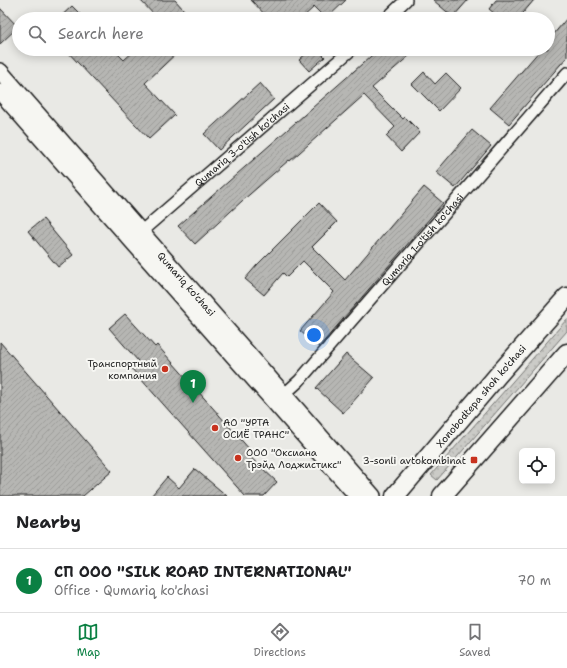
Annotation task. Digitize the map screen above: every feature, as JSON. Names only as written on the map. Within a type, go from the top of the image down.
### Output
[{"type":"highway","name":"Xonobodtepa shoh ko'chasi","points":[[395,496],[567,297]]},
{"type":"highway","points":[[442,496],[567,353]]},
{"type":"main road","name":"Qumariq ko'chasi","points":[[0,71],[136,236]]},
{"type":"main road","name":"Qumariq ko'chasi","points":[[0,92],[136,236],[280,399],[373,496]]},
{"type":"main road","name":"Qumariq ko'chasi","points":[[280,399],[357,496]]},
{"type":"street","points":[[393,12],[406,0]]},
{"type":"street","name":"Qumariq 3-o'tish ko'chasi","points":[[136,236],[344,56]]},
{"type":"street","name":"Qumariq 1-o'tish ko'chasi","points":[[280,399],[299,382],[567,73]]},
{"type":"shaded area","points":[[567,319],[567,331],[437,480],[431,475]]},
{"type":"building","points":[[140,0],[175,0],[186,12],[151,12]]},
{"type":"building","points":[[251,0],[346,0],[333,12],[319,12],[314,7],[309,12],[262,12]]},
{"type":"building","points":[[433,0],[468,0],[457,12],[447,12]]},
{"type":"building","points":[[496,0],[534,0],[524,12],[493,12],[489,9]]},
{"type":"building","points":[[72,6],[78,12],[66,12]]},
{"type":"building","points":[[0,8],[12,21],[12,33],[0,44]]},
{"type":"building","points":[[567,18],[567,57],[509,124],[490,108],[535,56],[555,56],[555,33]]},
{"type":"building","points":[[72,56],[120,56],[124,60],[128,56],[174,56],[145,83],[175,115],[149,139]]},
{"type":"building","points":[[303,56],[325,57],[309,71],[299,60]]},
{"type":"building","points":[[371,56],[409,56],[372,88],[403,119],[405,117],[420,132],[401,152],[386,136],[395,127],[364,95],[195,244],[178,226]]},
{"type":"building","points":[[424,72],[435,84],[446,73],[461,88],[439,111],[412,84]]},
{"type":"building","points":[[260,83],[274,99],[219,150],[204,134]]},
{"type":"building","points":[[472,130],[491,146],[455,188],[436,172]]},
{"type":"building","points":[[424,187],[443,203],[319,347],[300,331],[334,292],[303,261],[287,277],[283,273],[264,295],[245,279],[319,203],[337,222],[312,247],[345,280]]},
{"type":"building","points":[[43,219],[73,255],[58,267],[28,231]]},
{"type":"building","points":[[125,314],[155,347],[157,345],[251,451],[247,454],[277,482],[264,496],[245,496],[131,368],[138,361],[109,328]]},
{"type":"building","points":[[0,342],[112,471],[83,496],[0,496]]},
{"type":"building","points":[[346,354],[374,378],[343,413],[316,388]]},
{"type":"building","points":[[195,469],[227,496],[151,496],[167,477],[179,488]]},
{"type":"place","name":"Транспортный компания","points":[[165,369]]},
{"type":"place","name":"СП ООО \"SILK ROAD INTERNATIONAL\"","points":[[193,403]]},
{"type":"place","name":"АО \"УРТА ОСИЁ ТРАНС\"","points":[[215,428]]},
{"type":"place","name":"ООО \"Оксиана Трэйд Лоджистикс\"","points":[[238,458]]},
{"type":"place","name":"3-sonli avtokombinat","points":[[474,460]]}]
